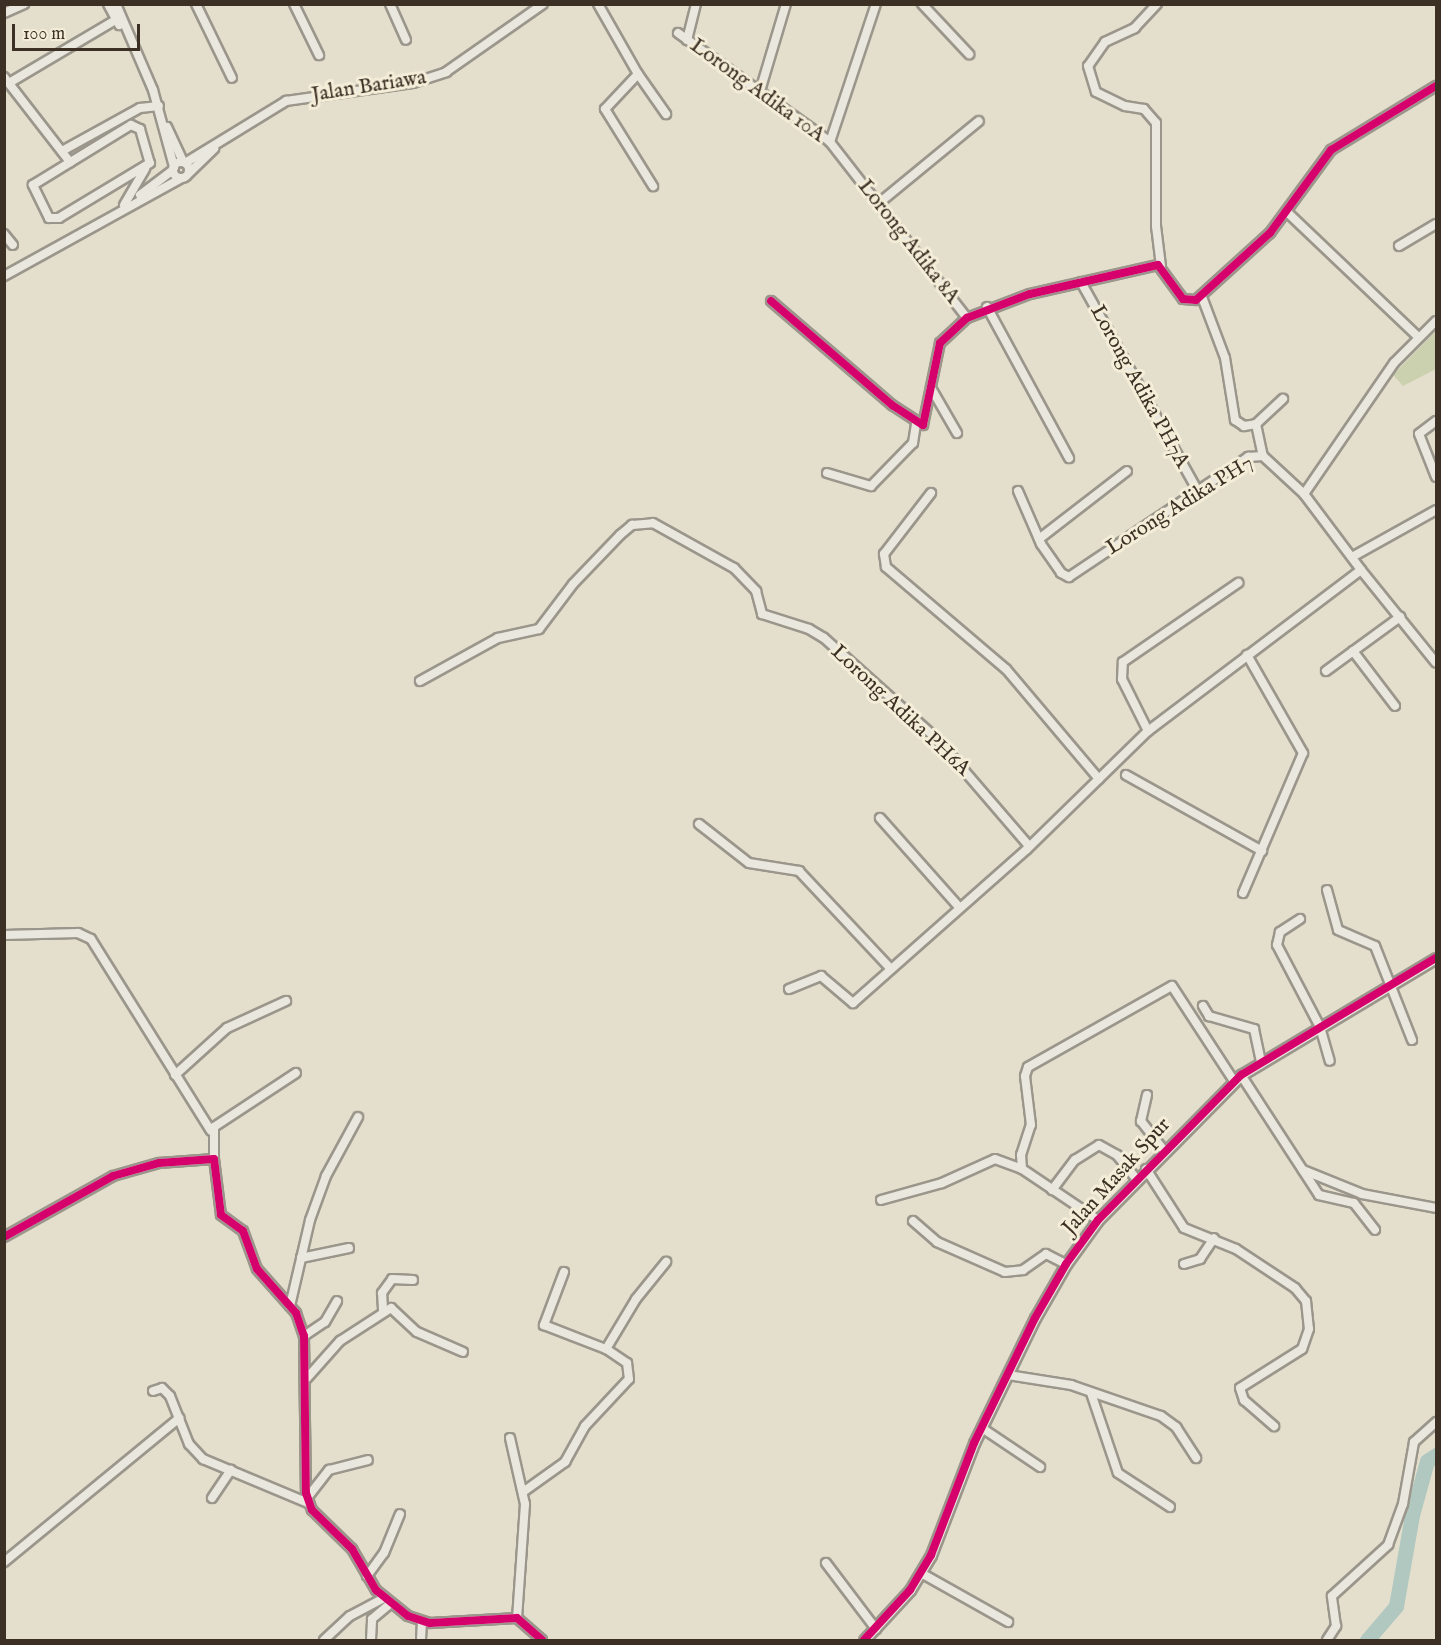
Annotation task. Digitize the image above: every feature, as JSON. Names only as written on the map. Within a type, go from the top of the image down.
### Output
[{"type":"street","points":[[4,12],[24,4]]},
{"type":"street","points":[[108,4],[123,28],[189,173]]},
{"type":"street","points":[[116,4],[123,28]]},
{"type":"street","points":[[196,4],[232,78]]},
{"type":"street","points":[[294,4],[319,55]]},
{"type":"street","points":[[390,4],[406,40]]},
{"type":"street","name":"Jalan Bariawa","points":[[173,168],[286,101],[413,84],[438,75],[543,4]]},
{"type":"street","points":[[598,4],[638,74],[666,114]]},
{"type":"street","points":[[687,40],[696,4]]},
{"type":"street","points":[[760,91],[786,4]]},
{"type":"street","points":[[830,142],[876,4]]},
{"type":"street","points":[[922,4],[969,54]]},
{"type":"street","points":[[1157,4],[1135,28],[1109,38],[1088,66],[1096,92],[1125,106],[1144,109],[1156,123],[1156,226],[1161,266],[1183,299],[1191,302],[1202,297],[1253,252],[1287,212],[1331,150],[1437,86]]},
{"type":"street","points":[[70,162],[7,80],[112,22]]},
{"type":"street","name":"Lorong Adika 10A","points":[[678,33],[830,142],[849,166]]},
{"type":"street","points":[[638,74],[604,108],[653,186]]},
{"type":"street","points":[[62,151],[140,108],[159,106]]},
{"type":"street","points":[[879,202],[979,121]]},
{"type":"street","points":[[121,208],[146,168],[150,158],[135,125],[33,185],[49,218],[59,218],[146,168]]},
{"type":"street","points":[[4,276],[135,200],[180,178],[173,168],[166,126]]},
{"type":"street","name":"Jalan Bariawa","points":[[180,178],[189,173],[221,141]]},
{"type":"street","name":"Lorong Adika 8A","points":[[849,166],[967,318]]},
{"type":"street","points":[[135,200],[173,168]]},
{"type":"street","points":[[1287,212],[1417,336]]},
{"type":"street","points":[[1399,246],[1437,224]]},
{"type":"street","points":[[4,234],[13,245]]},
{"type":"street","points":[[771,301],[916,423],[924,424],[940,343],[967,318],[987,308],[1082,282],[1161,266]]},
{"type":"street","name":"Lorong Adika PH7A","points":[[1082,282],[1198,491]]},
{"type":"street","points":[[1202,297],[1225,358],[1235,420],[1244,426],[1256,424],[1283,399]]},
{"type":"street","points":[[987,308],[1069,458]]},
{"type":"street","points":[[1304,494],[1417,336],[1437,321]]},
{"type":"street","points":[[931,388],[957,433]]},
{"type":"street","points":[[1437,421],[1419,434],[1437,477]]},
{"type":"street","points":[[827,472],[871,486],[913,443],[916,423]]},
{"type":"street","points":[[1256,424],[1263,456]]},
{"type":"street","name":"Lorong Adika PH7","points":[[1039,539],[1061,573],[1073,576],[1248,457],[1263,456],[1304,494],[1361,570],[1437,663]]},
{"type":"street","points":[[1018,491],[1039,539],[1127,471]]},
{"type":"street","points":[[931,493],[884,554],[886,567],[1006,669],[1099,779]]},
{"type":"street","points":[[1353,557],[1437,510]]},
{"type":"street","name":"Lorong Adika PH6A","points":[[420,681],[498,638],[539,629],[592,563],[632,525],[642,521],[734,568],[756,591],[762,614],[816,632],[937,739],[1029,846]]},
{"type":"street","points":[[789,989],[821,976],[853,1003],[958,906],[1029,846],[1148,731],[1361,570]]},
{"type":"street","points":[[1148,731],[1122,679],[1123,662],[1238,583]]},
{"type":"street","points":[[1326,671],[1400,617]]},
{"type":"street","points":[[1353,651],[1395,706]]},
{"type":"street","points":[[1243,893],[1304,753],[1247,655]]},
{"type":"street","points":[[1126,774],[1262,851]]},
{"type":"street","points":[[880,818],[958,906]]},
{"type":"street","points":[[699,824],[749,863],[799,871],[819,889],[891,969]]},
{"type":"street","points":[[1327,890],[1338,930],[1371,941],[1412,1040]]},
{"type":"street","points":[[1300,919],[1281,932],[1277,945],[1320,1027],[1330,1061]]},
{"type":"street","points":[[4,935],[78,933],[91,939],[211,1131],[221,1215],[243,1231],[257,1269],[290,1306],[304,1336],[307,1378],[307,1501]]},
{"type":"street","name":"Jalan Masak Spur","points":[[864,1641],[921,1573],[946,1523],[982,1428],[1008,1375],[1066,1264],[1098,1220],[1164,1150],[1238,1078],[1437,958]]},
{"type":"street","points":[[1022,1169],[1021,1155],[1031,1125],[1024,1076],[1028,1067],[1169,986],[1178,989],[1319,1195],[1354,1203],[1375,1230]]},
{"type":"street","points":[[175,1075],[227,1028],[286,1001]]},
{"type":"street","points":[[1203,1006],[1209,1016],[1254,1029],[1261,1063]]},
{"type":"street","points":[[211,1131],[296,1073]]},
{"type":"street","points":[[1147,1095],[1141,1121],[1164,1150]]},
{"type":"street","points":[[290,1306],[322,1186],[358,1117]]},
{"type":"street","points":[[1052,1190],[1075,1160],[1099,1146],[1117,1155],[1137,1180]]},
{"type":"street","points":[[4,1237],[113,1176],[159,1163],[214,1159]]},
{"type":"street","points":[[881,1200],[942,1183],[995,1159],[1022,1169],[1098,1220]]},
{"type":"street","points":[[1299,1168],[1362,1194],[1437,1208]]},
{"type":"street","points":[[1146,1169],[1180,1224],[1214,1238],[1295,1288],[1306,1301],[1309,1329],[1302,1349],[1240,1388],[1244,1400],[1274,1426]]},
{"type":"street","points":[[913,1221],[937,1242],[1005,1272],[1023,1270],[1046,1254],[1066,1264]]},
{"type":"street","points":[[1184,1264],[1200,1259],[1214,1238]]},
{"type":"street","points":[[301,1258],[349,1248]]},
{"type":"street","points":[[606,1348],[636,1299],[666,1262]]},
{"type":"street","points":[[523,1492],[565,1462],[585,1426],[629,1379],[627,1363],[606,1348],[544,1325],[564,1272]]},
{"type":"street","points":[[383,1310],[381,1299],[388,1283],[401,1276],[413,1280]]},
{"type":"street","points":[[304,1336],[325,1322],[337,1301]]},
{"type":"street","points":[[307,1378],[340,1341],[383,1310],[395,1309],[414,1330],[463,1352]]},
{"type":"street","points":[[1008,1375],[1067,1384],[1170,1422],[1196,1458]]},
{"type":"street","points":[[153,1391],[166,1392],[197,1455],[307,1501],[352,1549],[367,1576],[384,1598],[391,1603],[422,1622],[517,1618],[542,1641]]},
{"type":"street","points":[[1090,1393],[1118,1473],[1170,1507]]},
{"type":"street","points":[[4,1562],[178,1418]]},
{"type":"street","points":[[1327,1641],[1336,1626],[1332,1596],[1388,1545],[1403,1504],[1414,1442],[1437,1422]]},
{"type":"street","points":[[982,1428],[1040,1467]]},
{"type":"street","points":[[510,1438],[523,1492],[517,1618]]},
{"type":"street","points":[[307,1501],[329,1470],[368,1460]]},
{"type":"street","points":[[212,1498],[231,1470]]},
{"type":"street","points":[[367,1576],[384,1553],[400,1514]]},
{"type":"street","points":[[826,1563],[876,1629]]},
{"type":"street","points":[[921,1573],[1008,1622]]},
{"type":"street","points":[[324,1641],[350,1616],[384,1598]]},
{"type":"street","points":[[371,1641],[372,1619],[391,1603]]},
{"type":"street","points":[[421,1641],[422,1622]]},
{"type":"green space","points":[[1436,331],[1436,369],[1403,386],[1393,375]]},
{"type":"waterway","points":[[1367,1640],[1396,1606],[1412,1515],[1427,1461],[1436,1455]]},
{"type":"cycle path","points":[[771,301],[892,405],[923,425],[940,343],[967,318],[1030,294],[1158,265],[1183,299],[1196,300],[1270,233],[1331,150],[1436,86]]},
{"type":"cycle path","points":[[864,1640],[910,1590],[931,1555],[974,1443],[1035,1318],[1066,1264],[1098,1220],[1241,1075],[1436,958]]},
{"type":"cycle path","points":[[4,1237],[113,1176],[159,1163],[214,1159],[221,1215],[243,1231],[257,1269],[296,1313],[304,1336],[306,1493],[312,1510],[352,1549],[376,1590],[408,1616],[430,1623],[517,1618],[542,1640]]}]
